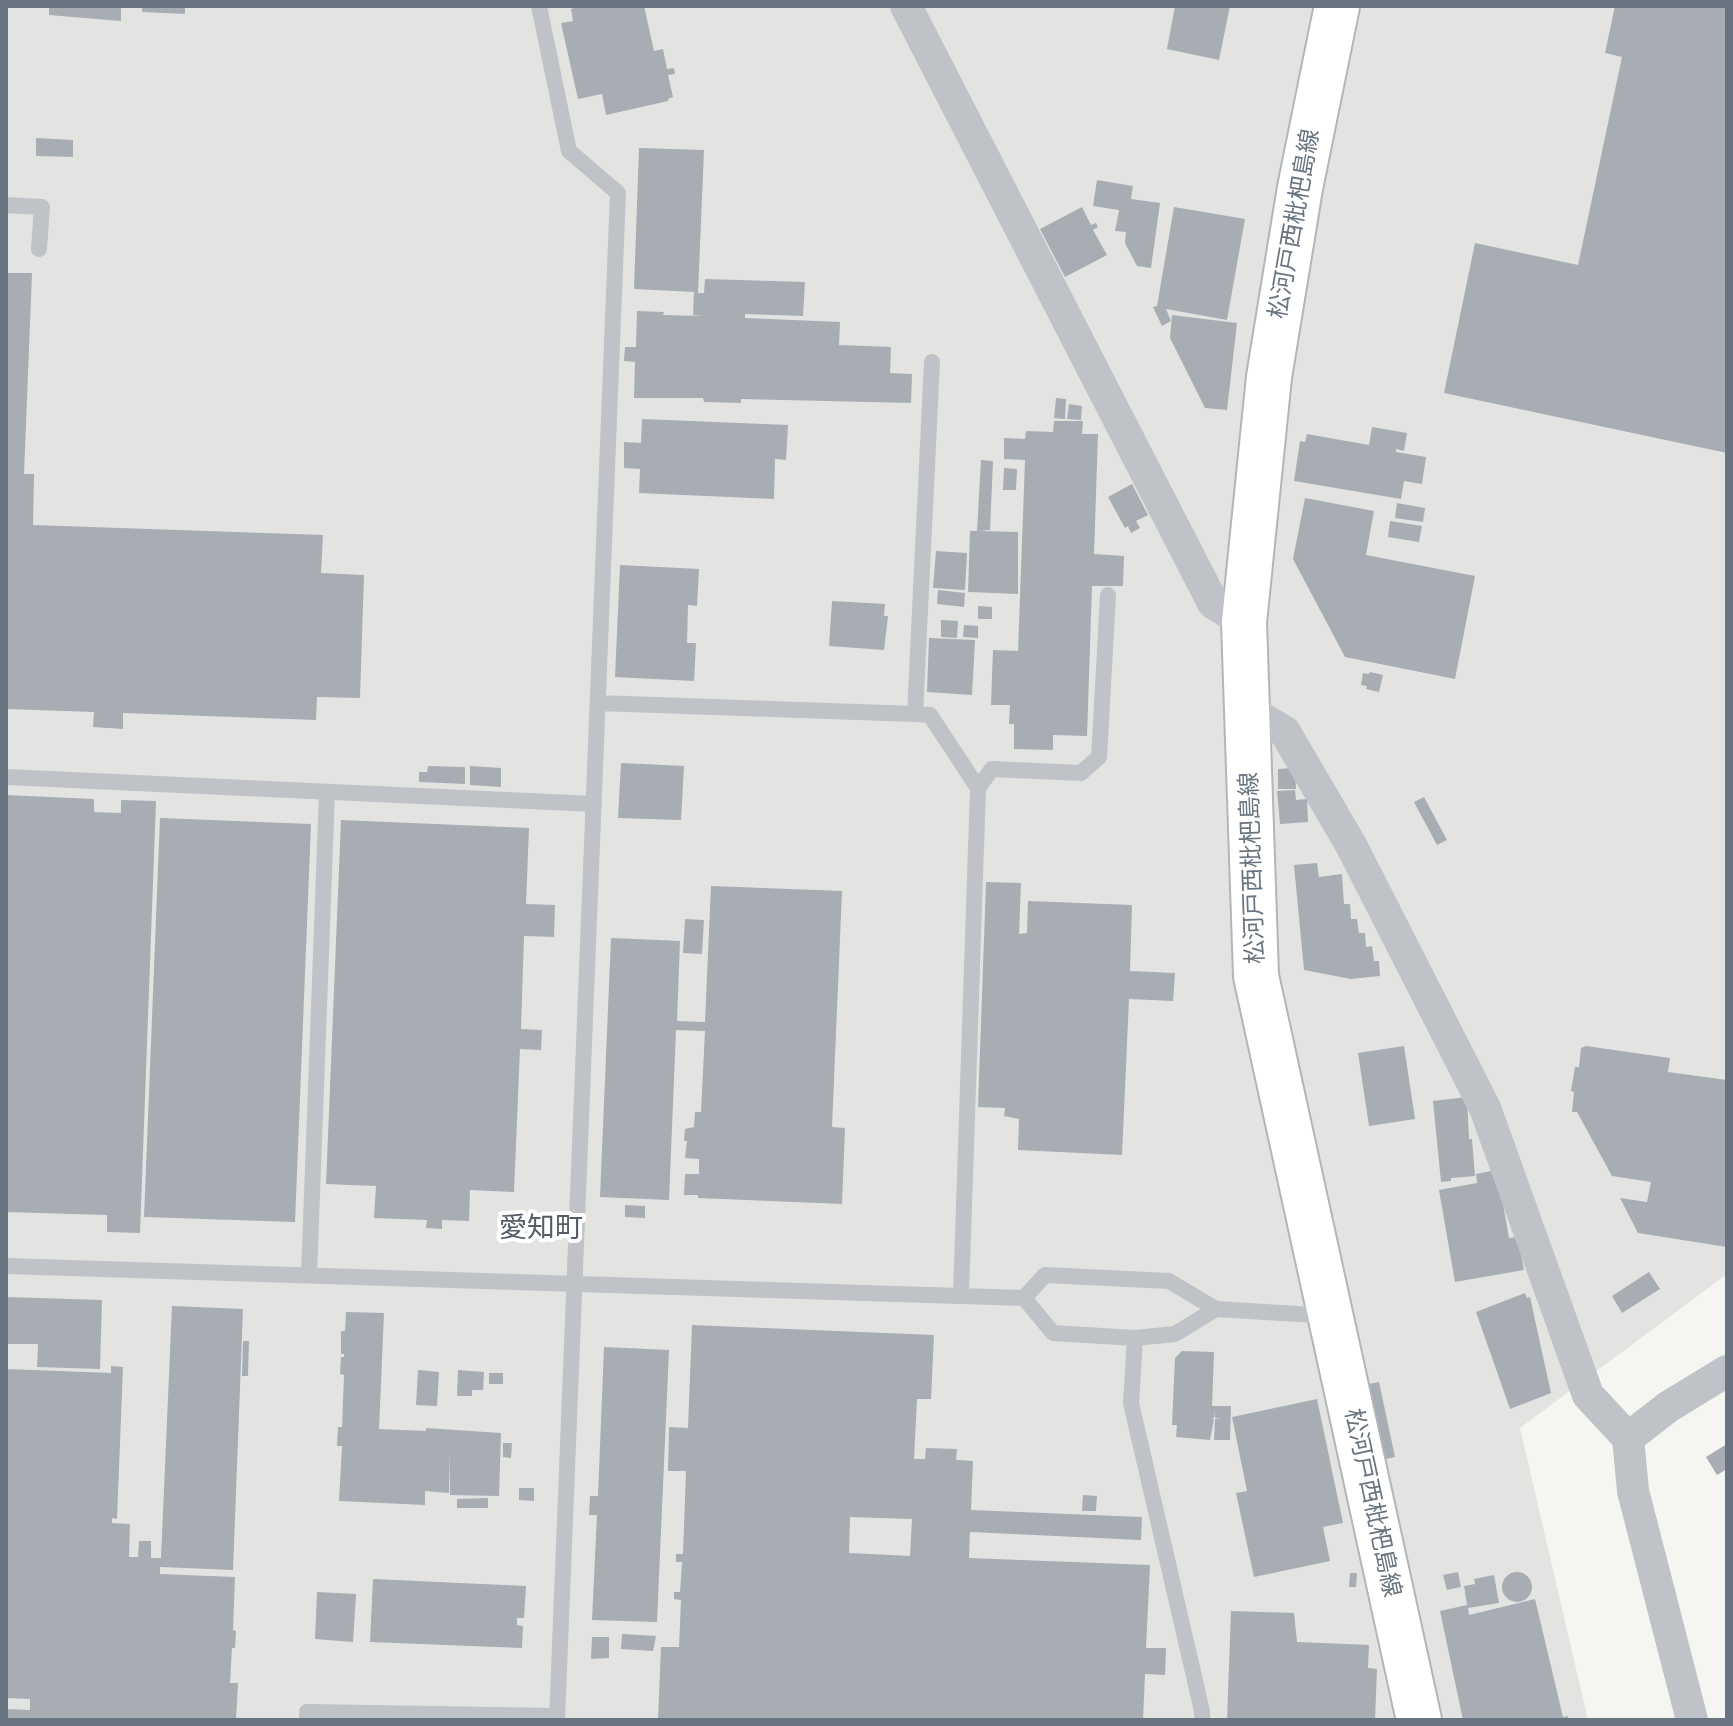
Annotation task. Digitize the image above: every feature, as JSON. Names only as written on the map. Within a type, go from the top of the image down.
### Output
[{"type":"main road","name":"松河戸西枇杷島線","points":[[1337,6],[1300,188],[1269,377],[1244,622],[1256,976],[1419,1720]]},
{"type":"street","points":[[906,6],[1213,603],[1244,622]]},
{"type":"street","points":[[1247,709],[1285,732],[1351,845],[1485,1108],[1588,1395],[1628,1438],[1633,1491],[1692,1720]]},
{"type":"street","points":[[1628,1438],[1668,1407],[1727,1371]]},
{"type":"lane","points":[[307,1720],[307,1712],[557,1718],[618,193],[569,151],[539,6]]},
{"type":"lane","points":[[6,205],[42,207],[39,249]]},
{"type":"lane","points":[[915,714],[932,362]]},
{"type":"lane","points":[[961,1295],[978,788],[992,769],[1081,773],[1099,757],[1108,595]]},
{"type":"lane","points":[[598,703],[930,715],[978,788]]},
{"type":"lane","points":[[6,777],[594,804]]},
{"type":"lane","points":[[309,1275],[327,792]]},
{"type":"lane","points":[[6,1266],[1024,1298],[1053,1333],[1135,1338],[1175,1334],[1216,1309]]},
{"type":"lane","points":[[1024,1298],[1045,1275],[1169,1281],[1216,1309],[1331,1316]]},
{"type":"lane","points":[[1135,1338],[1131,1403],[1202,1720]]},
{"type":"shaded area","points":[[6,6],[1727,6],[1727,1274],[1520,1428],[1588,1720],[6,1720]]},
{"type":"building","points":[[49,6],[121,6],[121,21],[49,15]]},
{"type":"building","points":[[142,6],[185,6],[185,14],[142,12]]},
{"type":"building","points":[[579,6],[644,6],[654,51],[663,49],[667,69],[674,68],[675,74],[668,75],[673,97],[668,101],[606,115],[602,94],[578,99],[561,23],[573,21],[571,9]]},
{"type":"building","points":[[1175,6],[1230,6],[1219,60],[1167,49]]},
{"type":"building","points":[[1615,6],[1727,6],[1727,453],[1444,393],[1475,243],[1578,265],[1622,57],[1605,53]]},
{"type":"building","points":[[36,138],[73,140],[73,157],[36,156]]},
{"type":"building","points":[[639,148],[704,150],[698,293],[704,293],[705,279],[805,282],[803,316],[745,314],[745,318],[840,322],[839,345],[891,347],[890,373],[912,374],[911,403],[741,399],[741,403],[704,402],[703,398],[634,398],[635,362],[624,361],[625,347],[636,347],[637,311],[702,316],[693,315],[694,292],[634,289]]},
{"type":"building","points":[[1097,180],[1133,186],[1131,199],[1160,203],[1151,268],[1137,266],[1125,243],[1126,232],[1115,231],[1119,210],[1093,206]]},
{"type":"building","points":[[1082,207],[1091,225],[1096,223],[1098,227],[1093,230],[1107,255],[1065,277],[1040,229]]},
{"type":"building","points":[[1174,207],[1245,219],[1227,320],[1166,309],[1171,321],[1162,326],[1153,307],[1157,306]]},
{"type":"building","points":[[6,273],[32,273],[24,474],[34,474],[33,525],[323,535],[321,573],[364,575],[360,698],[317,697],[316,720],[123,713],[123,729],[93,727],[94,712],[6,709]]},
{"type":"building","points":[[1172,315],[1237,323],[1227,410],[1205,408],[1170,338]]},
{"type":"building","points":[[1056,398],[1066,399],[1065,419],[1054,418]]},
{"type":"building","points":[[1069,404],[1082,406],[1081,420],[1067,419]]},
{"type":"building","points":[[642,419],[788,425],[786,460],[775,459],[774,499],[639,493],[640,469],[624,468],[624,442],[641,443]]},
{"type":"building","points":[[1054,421],[1083,421],[1082,434],[1098,434],[1094,554],[1124,556],[1123,586],[1092,586],[1087,736],[1053,735],[1053,750],[1014,749],[1014,724],[1009,724],[1010,705],[991,705],[993,650],[1018,651],[1025,460],[1004,459],[1004,438],[1025,439],[1026,431],[1053,432]]},
{"type":"building","points":[[1372,427],[1407,433],[1404,451],[1396,449],[1396,452],[1426,457],[1422,484],[1404,481],[1401,499],[1294,481],[1300,441],[1305,442],[1307,434],[1369,445]]},
{"type":"building","points":[[981,460],[993,461],[990,530],[980,531],[1018,532],[1018,594],[968,592],[970,531],[977,531]]},
{"type":"building","points":[[1004,468],[1017,469],[1016,490],[1003,490]]},
{"type":"building","points":[[1132,484],[1148,515],[1136,521],[1140,528],[1131,533],[1108,497]]},
{"type":"building","points":[[1305,498],[1374,511],[1366,555],[1475,576],[1455,679],[1345,657],[1293,559]]},
{"type":"building","points":[[1397,503],[1425,508],[1423,522],[1395,518]]},
{"type":"building","points":[[1390,521],[1422,526],[1419,542],[1388,537]]},
{"type":"building","points":[[936,551],[967,553],[965,590],[933,588]]},
{"type":"building","points":[[620,565],[699,569],[697,606],[688,605],[687,643],[696,643],[694,681],[615,677]]},
{"type":"building","points":[[938,590],[965,593],[964,607],[937,604]]},
{"type":"building","points":[[832,601],[885,604],[884,616],[888,616],[884,650],[829,646]]},
{"type":"building","points":[[978,606],[992,607],[992,619],[978,619]]},
{"type":"building","points":[[941,620],[958,621],[957,638],[941,637]]},
{"type":"building","points":[[964,625],[978,626],[978,638],[963,637]]},
{"type":"building","points":[[929,638],[975,640],[972,695],[927,692]]},
{"type":"building","points":[[1363,673],[1383,675],[1379,692],[1361,685]]},
{"type":"building","points":[[621,763],[684,766],[681,820],[618,818]]},
{"type":"building","points":[[428,766],[465,767],[465,784],[419,782],[419,772],[427,772]]},
{"type":"building","points":[[470,766],[501,768],[501,787],[470,785]]},
{"type":"building","points":[[1295,768],[1296,789],[1278,789],[1278,769]]},
{"type":"building","points":[[1295,790],[1296,800],[1307,799],[1308,822],[1280,824],[1277,791]]},
{"type":"building","points":[[6,795],[94,799],[94,812],[121,813],[121,800],[156,801],[140,1233],[107,1232],[107,1215],[6,1212]]},
{"type":"building","points":[[1424,797],[1447,840],[1437,845],[1414,802]]},
{"type":"building","points":[[160,818],[311,824],[295,1222],[144,1217]]},
{"type":"building","points":[[341,820],[529,828],[526,904],[555,905],[554,937],[524,936],[521,1029],[542,1030],[541,1050],[520,1049],[514,1192],[470,1190],[469,1221],[442,1220],[442,1229],[426,1228],[427,1220],[374,1218],[376,1186],[326,1184]]},
{"type":"building","points":[[1317,863],[1319,877],[1342,874],[1344,904],[1350,904],[1351,919],[1357,919],[1359,933],[1365,933],[1366,947],[1372,946],[1374,961],[1379,961],[1380,976],[1351,979],[1304,970],[1294,865]]},
{"type":"building","points":[[986,882],[1021,883],[1019,934],[1027,933],[1028,901],[1132,905],[1130,971],[1175,973],[1173,1001],[1129,999],[1122,1155],[1018,1150],[1019,1119],[1004,1116],[1005,1108],[978,1107]]},
{"type":"building","points":[[711,886],[842,891],[832,1127],[845,1128],[842,1204],[684,1195],[685,1174],[699,1174],[699,1159],[685,1158],[687,1141],[684,1141],[685,1129],[694,1127],[695,1112],[701,1112],[705,1031],[676,1030],[669,1200],[600,1197],[611,938],[680,941],[677,1021],[705,1022]]},
{"type":"building","points":[[685,919],[704,920],[702,954],[683,953]]},
{"type":"building","points":[[1404,1046],[1415,1119],[1369,1126],[1358,1053]]},
{"type":"building","points":[[1586,1046],[1670,1058],[1668,1072],[1727,1080],[1727,1247],[1638,1233],[1620,1198],[1647,1202],[1651,1182],[1612,1176],[1577,1112],[1572,1112],[1575,1067],[1579,1067],[1581,1048]]},
{"type":"building","points":[[1467,1097],[1475,1176],[1441,1182],[1433,1101]]},
{"type":"building","points":[[1497,1170],[1509,1238],[1518,1237],[1524,1270],[1455,1282],[1439,1190],[1477,1183],[1476,1174]]},
{"type":"building","points":[[625,1205],[645,1206],[645,1218],[625,1217]]},
{"type":"building","points":[[1649,1272],[1660,1289],[1622,1313],[1612,1296]]},
{"type":"building","points":[[1525,1293],[1527,1298],[1530,1297],[1551,1393],[1510,1409],[1476,1312]]},
{"type":"building","points":[[6,1297],[102,1300],[100,1369],[37,1367],[38,1344],[6,1344]]},
{"type":"building","points":[[172,1306],[243,1309],[233,1570],[160,1567],[160,1574],[235,1577],[233,1630],[236,1631],[230,1683],[238,1683],[236,1720],[6,1720],[6,1709],[30,1710],[30,1699],[6,1698],[6,1369],[111,1373],[111,1366],[123,1367],[117,1519],[112,1518],[112,1523],[130,1524],[129,1557],[138,1557],[139,1541],[151,1541],[151,1558],[161,1558]]},
{"type":"building","points":[[346,1312],[384,1313],[379,1429],[426,1431],[426,1428],[501,1433],[499,1496],[450,1495],[450,1450],[449,1493],[425,1491],[425,1505],[339,1501],[342,1446],[337,1446],[338,1427],[342,1427],[344,1375],[340,1374],[341,1357],[344,1357],[341,1354],[341,1331],[345,1331]]},
{"type":"building","points":[[692,1325],[934,1335],[931,1399],[917,1399],[914,1459],[925,1459],[926,1448],[957,1449],[956,1460],[973,1461],[971,1510],[1142,1517],[1141,1540],[970,1532],[969,1558],[1150,1565],[1146,1648],[1166,1648],[1165,1675],[1145,1674],[1143,1720],[658,1720],[661,1647],[679,1647],[681,1600],[674,1599],[674,1592],[680,1592],[682,1562],[676,1562],[676,1554],[683,1554],[686,1471],[668,1471],[669,1427],[688,1428]],"holes":[[[850,1517],[912,1519],[910,1556],[849,1553]]]},
{"type":"building","points":[[243,1341],[249,1341],[248,1376],[242,1376]]},
{"type":"building","points":[[604,1347],[669,1350],[657,1622],[592,1620],[597,1515],[589,1515],[590,1496],[598,1496]]},
{"type":"building","points":[[1182,1351],[1214,1352],[1212,1406],[1231,1406],[1230,1440],[1214,1440],[1215,1419],[1221,1418],[1215,1418],[1215,1411],[1214,1418],[1211,1418],[1214,1419],[1210,1440],[1176,1437],[1177,1425],[1172,1425],[1175,1358]]},
{"type":"building","points":[[418,1370],[439,1372],[437,1406],[416,1405]]},
{"type":"building","points":[[458,1370],[484,1372],[483,1390],[472,1390],[472,1396],[457,1396]]},
{"type":"building","points":[[489,1373],[503,1373],[503,1384],[489,1384]]},
{"type":"building","points":[[1379,1382],[1395,1457],[1386,1459],[1369,1384]]},
{"type":"building","points":[[1317,1399],[1343,1523],[1323,1527],[1330,1561],[1254,1577],[1236,1493],[1247,1491],[1232,1417]]},
{"type":"building","points":[[503,1443],[512,1443],[511,1458],[503,1457]]},
{"type":"building","points":[[1727,1444],[1727,1469],[1717,1475],[1706,1457]]},
{"type":"building","points":[[519,1488],[534,1488],[534,1501],[519,1500]]},
{"type":"building","points":[[1083,1495],[1097,1496],[1096,1511],[1082,1511]]},
{"type":"building","points":[[488,1498],[488,1508],[457,1508],[457,1499]]},
{"type":"building","points":[[1458,1572],[1461,1587],[1447,1590],[1443,1575]]},
{"type":"building","points":[[1517,1572],[1528,1576],[1532,1587],[1528,1598],[1517,1602],[1506,1598],[1502,1587],[1506,1576]]},
{"type":"building","points":[[1350,1573],[1357,1573],[1356,1587],[1349,1587]]},
{"type":"building","points":[[1494,1575],[1499,1603],[1468,1608],[1469,1615],[1535,1599],[1563,1717],[1568,1716],[1569,1720],[1463,1720],[1440,1611],[1467,1605],[1464,1586],[1475,1584],[1474,1579]]},
{"type":"building","points":[[373,1579],[526,1586],[524,1618],[517,1618],[517,1625],[523,1626],[522,1648],[370,1642]]},
{"type":"building","points":[[317,1592],[356,1594],[353,1642],[315,1639]]},
{"type":"building","points":[[1231,1611],[1294,1613],[1297,1642],[1369,1645],[1368,1668],[1377,1669],[1375,1720],[1227,1720]]},
{"type":"building","points":[[622,1634],[656,1636],[653,1651],[621,1649]]},
{"type":"building","points":[[592,1637],[609,1637],[609,1658],[591,1659]]},
{"type":"district","name":"愛知町","points":[[541,1229]]}]
